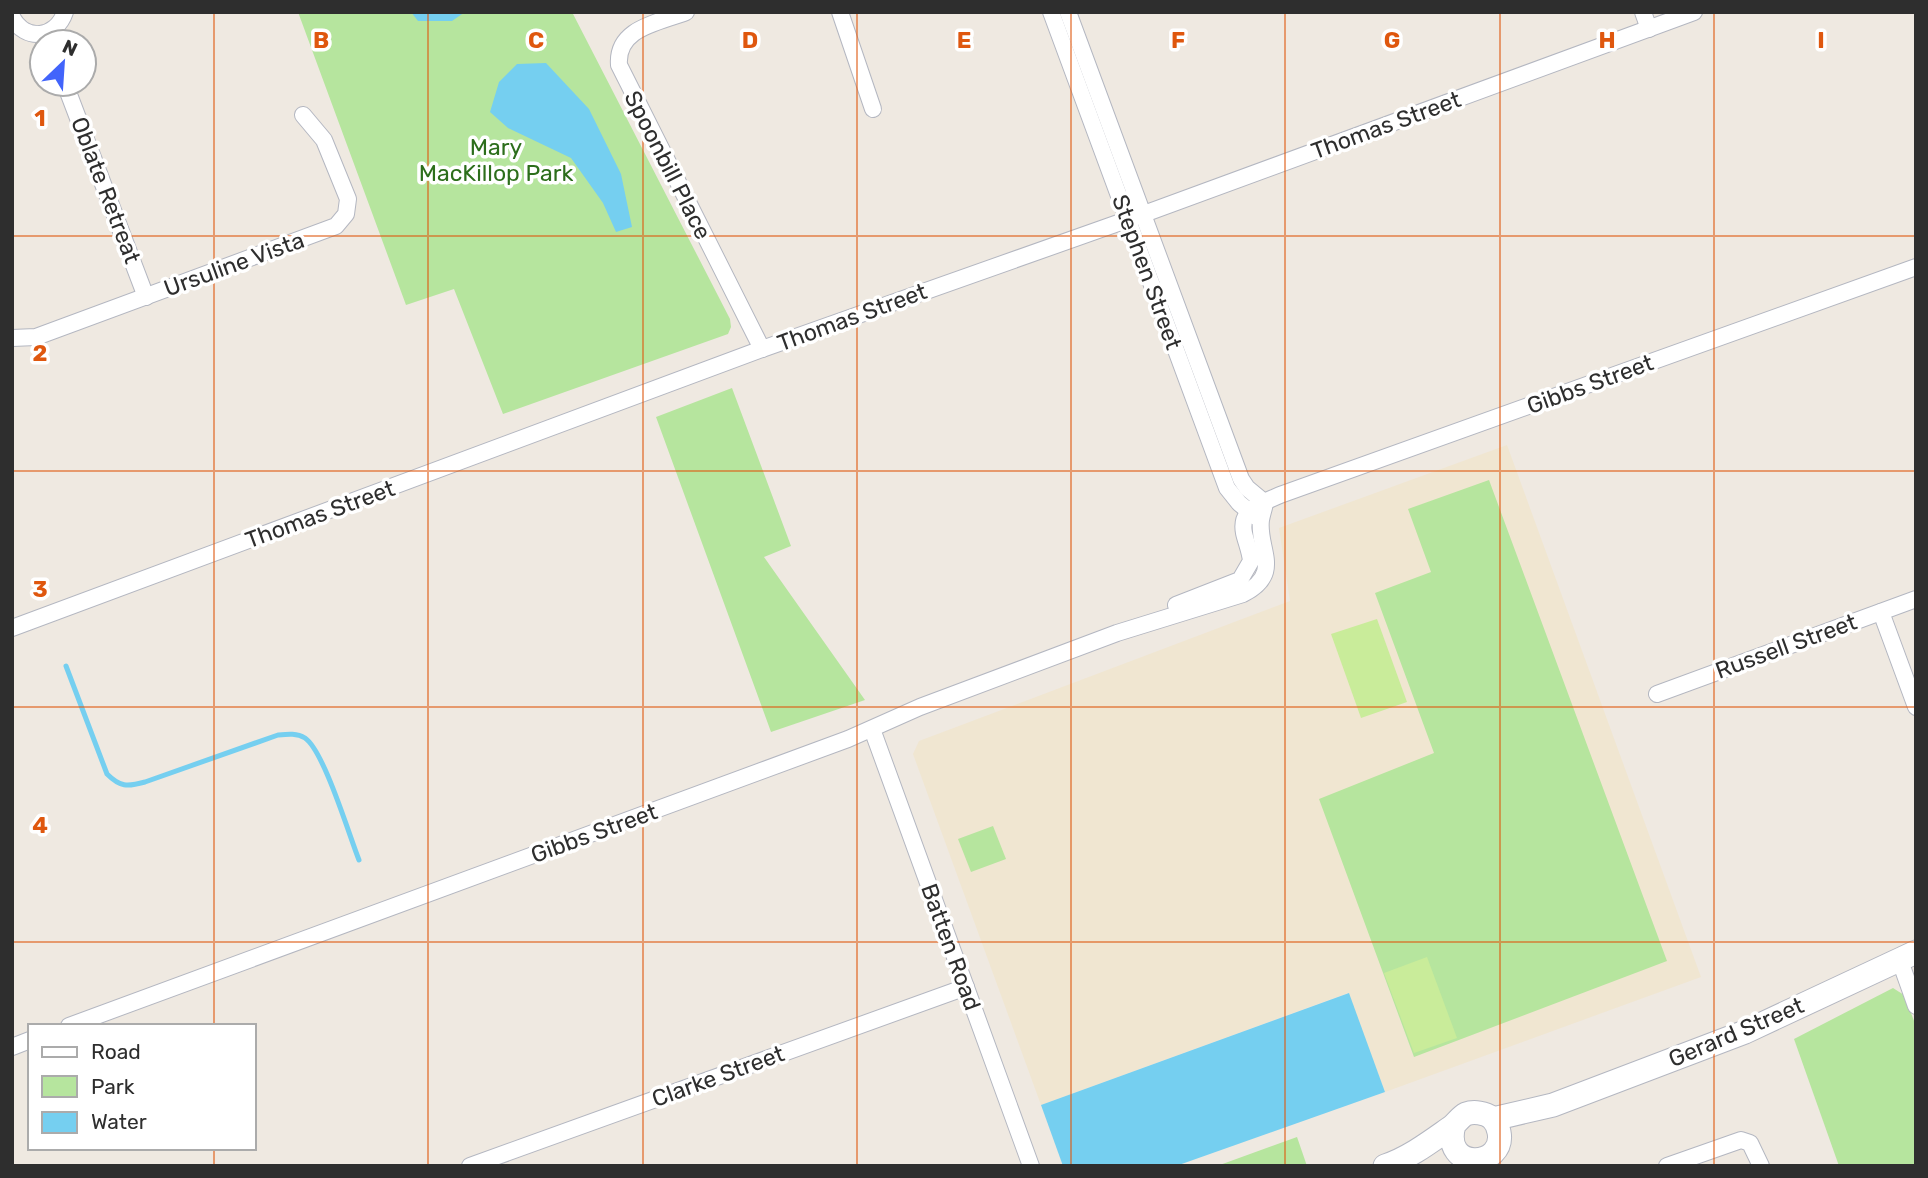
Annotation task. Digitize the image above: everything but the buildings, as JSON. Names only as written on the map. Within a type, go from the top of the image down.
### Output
[{"type":"street","points":[[56,28],[65,12]]},
{"type":"street","name":"Spoonbill Place","points":[[686,12],[632,32],[620,48],[619,65],[762,349]]},
{"type":"street","points":[[840,12],[873,109]]},
{"type":"street","name":"Stephen Street","points":[[1051,12],[1227,488],[1239,503],[1255,516]]},
{"type":"street","name":"Stephen Street","points":[[1068,12],[1241,479],[1247,488],[1265,503]]},
{"type":"street","points":[[1643,12],[1649,29]]},
{"type":"street","name":"Thomas Street","points":[[12,628],[762,349],[1144,214],[1694,12]]},
{"type":"street","name":"Oblate Retreat","points":[[70,98],[146,297]]},
{"type":"street","name":"Ursuline Vista","points":[[12,338],[36,337],[336,226],[346,214],[348,199],[324,141],[303,116]]},
{"type":"street","name":"Gibbs Street","points":[[74,1024],[872,729],[920,707],[1117,633],[1237,597],[1253,589],[1267,567],[1267,557],[1255,516],[1265,503],[1280,495],[1916,267]]},
{"type":"street","name":"Russell Street","points":[[1657,694],[1916,599]]},
{"type":"street","points":[[1881,612],[1916,706]]},
{"type":"street","name":"Batten Road","points":[[872,729],[1031,1166]]},
{"type":"street","points":[[1907,955],[1916,1006]]},
{"type":"street","name":"Gerard Street","points":[[1390,1164],[1485,1151],[1553,1105],[1745,1032],[1907,955]]},
{"type":"street","name":"Clarke Street","points":[[470,1166],[966,987]]},
{"type":"street","name":"Gerard Street","points":[[1390,1164],[1473,1112],[1485,1114],[1485,1151]]},
{"type":"street","points":[[1454,1125],[1451,1137],[1453,1147],[1485,1151]]},
{"type":"street","points":[[1667,1166],[1741,1140],[1750,1143],[1761,1166]]},
{"type":"shaded area","points":[[1507,445],[1701,977],[1385,1092],[1348,993],[1041,1105],[913,754],[919,741],[1290,601],[1279,528]]},
{"type":"green space","name":"Mary MacKillop Park","points":[[298,12],[572,12],[730,319],[728,334],[503,414],[454,289],[406,305]]},
{"type":"green space","points":[[732,388],[791,546],[764,557],[865,700],[771,732],[656,417]]},
{"type":"green space","points":[[1489,480],[1667,961],[1414,1057],[1319,799],[1434,753],[1375,593],[1431,572],[1408,509]]},
{"type":"green space","points":[[1377,619],[1407,702],[1361,718],[1331,634]]},
{"type":"green space","points":[[993,826],[1006,859],[971,872],[958,839]]},
{"type":"green space","points":[[1427,957],[1457,1038],[1414,1053],[1384,973]]},
{"type":"green space","points":[[1893,988],[1904,995],[1916,1026],[1916,1166],[1839,1166],[1794,1039]]},
{"type":"green space","points":[[1297,1137],[1307,1166],[1217,1166]]},
{"type":"water","points":[[411,12],[465,12],[452,21],[418,21]]},
{"type":"water","points":[[546,63],[589,109],[621,174],[632,227],[616,232],[603,203],[571,158],[508,128],[490,112],[499,82],[517,64]]},
{"type":"water","points":[[1349,993],[1385,1092],[1176,1166],[1063,1166],[1041,1105]]},
{"type":"waterway","points":[[66,666],[107,774],[120,784],[145,782],[278,735],[289,734],[305,738],[328,776],[359,860]]}]
